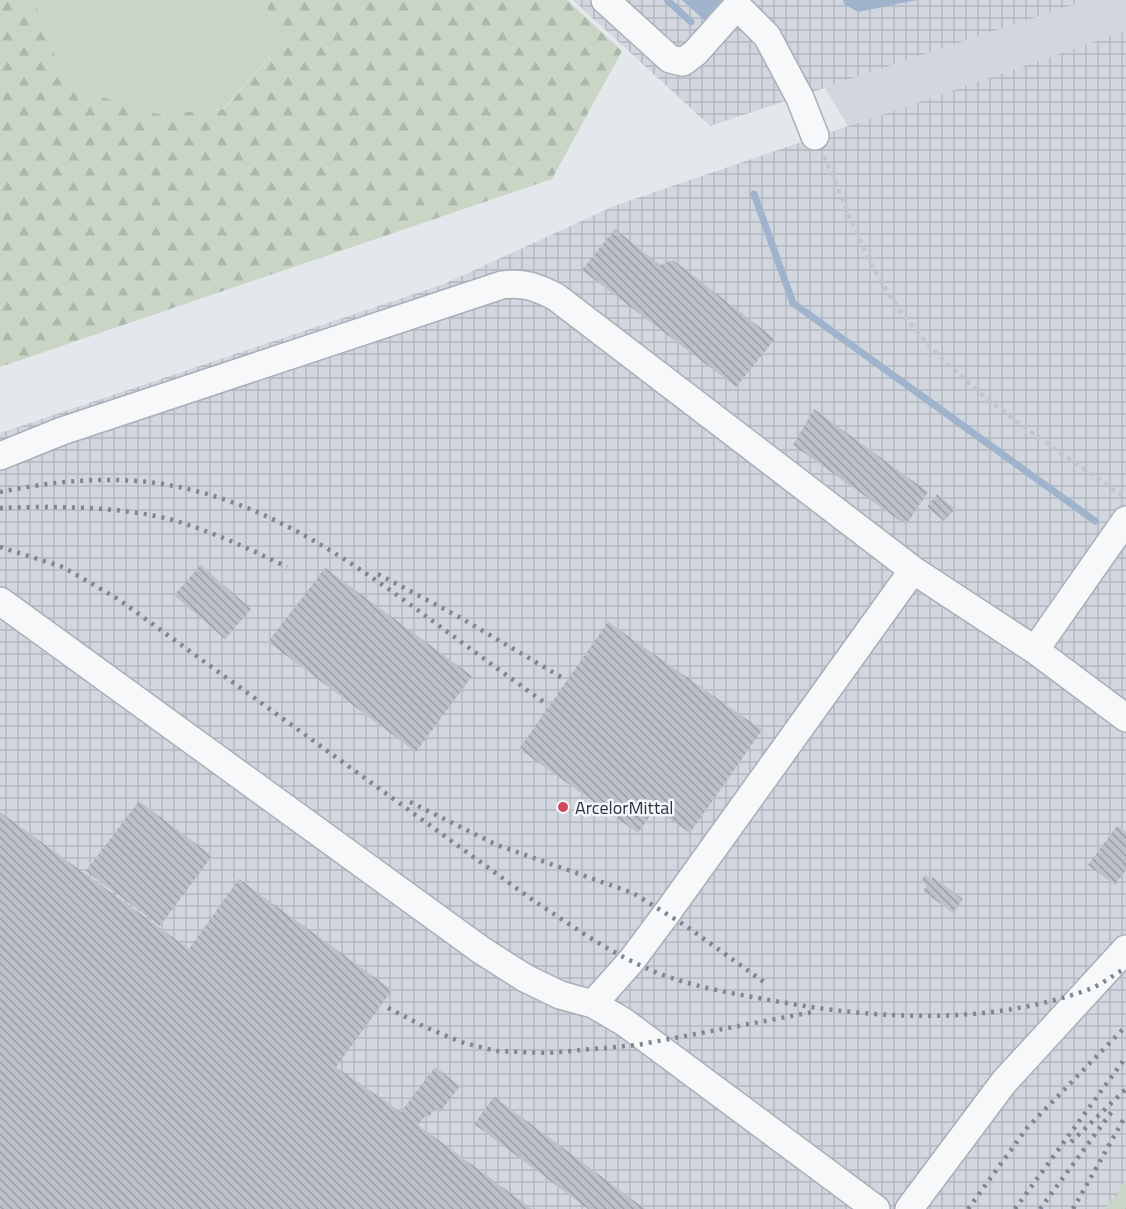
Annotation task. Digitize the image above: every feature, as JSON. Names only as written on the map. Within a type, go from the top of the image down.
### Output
[{"type":"lane","points":[[605,0],[670,59],[682,62],[695,53],[737,6],[767,36],[800,98],[815,136]]},
{"type":"lane","points":[[0,456],[62,431],[502,285],[518,283],[536,286],[556,297],[913,570],[1035,650],[1126,718]]},
{"type":"lane","points":[[1035,650],[1126,520]]},
{"type":"lane","points":[[593,1004],[632,960],[668,913],[913,570]]},
{"type":"lane","points":[[0,601],[481,950],[525,978],[560,995],[593,1004],[624,1022],[876,1209]]},
{"type":"lane","points":[[909,1209],[1004,1082],[1126,949]]},
{"type":"path","points":[[815,136],[875,270],[895,303],[932,349],[978,393],[1126,499]]},
{"type":"shaded area","points":[[573,0],[1088,0],[710,126]]},
{"type":"shaded area","points":[[1088,0],[1126,0],[1126,31],[848,126],[825,88]]},
{"type":"shaded area","name":"ArcelorMittal","points":[[1126,31],[1126,1180],[1105,1209],[0,1209],[0,433],[444,284],[614,206]]},
{"type":"green space","points":[[0,0],[34,0],[67,86],[156,114],[224,109],[283,41],[263,0],[567,0],[622,51],[552,179],[0,367]]},
{"type":"green space","points":[[34,0],[263,0],[283,41],[223,109],[156,114],[67,86]]},
{"type":"green space","points":[[1126,1180],[1126,1209],[1105,1209]]},
{"type":"water","points":[[682,0],[722,0],[704,20]]},
{"type":"water","points":[[843,0],[917,0],[858,12],[844,4]]},
{"type":"building","points":[[615,229],[660,265],[673,260],[775,339],[736,387],[582,270]]},
{"type":"building","points":[[814,409],[928,492],[906,525],[793,445]]},
{"type":"building","points":[[937,494],[955,509],[944,521],[927,507]]},
{"type":"building","points":[[201,565],[251,609],[225,639],[174,595]]},
{"type":"building","points":[[325,568],[472,676],[416,752],[268,642]]},
{"type":"building","points":[[608,622],[762,730],[690,833],[655,809],[638,833],[519,749]]},
{"type":"building","points":[[139,801],[212,856],[160,926],[86,871]]},
{"type":"building","points":[[0,812],[189,949],[239,879],[392,990],[336,1067],[401,1112],[435,1067],[460,1086],[440,1112],[435,1109],[418,1125],[532,1209],[0,1209]]},
{"type":"building","points":[[1117,826],[1126,832],[1126,870],[1115,885],[1088,865]]},
{"type":"building","points":[[925,875],[931,880],[933,877],[963,899],[953,913],[923,891],[927,886],[921,881]]},
{"type":"building","points":[[494,1097],[645,1209],[588,1209],[474,1124]]},
{"type":"waterway","points":[[667,0],[691,22]]},
{"type":"waterway","points":[[754,194],[793,303],[1095,521]]},
{"type":"railway","points":[[0,492],[62,482],[126,480],[168,485],[205,493],[240,505],[275,520],[341,557],[548,705]]},
{"type":"railway","points":[[0,508],[87,508],[152,515],[202,530],[287,567]]},
{"type":"railway","points":[[0,547],[63,567],[118,599],[530,898],[611,950],[663,975],[713,989],[804,1006],[885,1015],[926,1016],[1008,1010],[1048,1002],[1092,988],[1126,968]]},
{"type":"railway","points":[[378,574],[461,618],[561,677]]},
{"type":"railway","points":[[410,802],[497,845],[633,893],[686,926],[768,985]]},
{"type":"railway","points":[[388,1008],[461,1042],[496,1051],[548,1053],[637,1045],[813,1012]]},
{"type":"railway","points":[[968,1209],[1027,1128],[1126,1026]]},
{"type":"railway","points":[[1015,1209],[1126,1057]]},
{"type":"railway","points":[[1071,1142],[1126,1089]]},
{"type":"railway","points":[[1040,1209],[1113,1110]]},
{"type":"railway","points":[[1073,1209],[1126,1115]]},
{"type":"place","name":"ArcelorMittal","points":[[563,807]]}]
